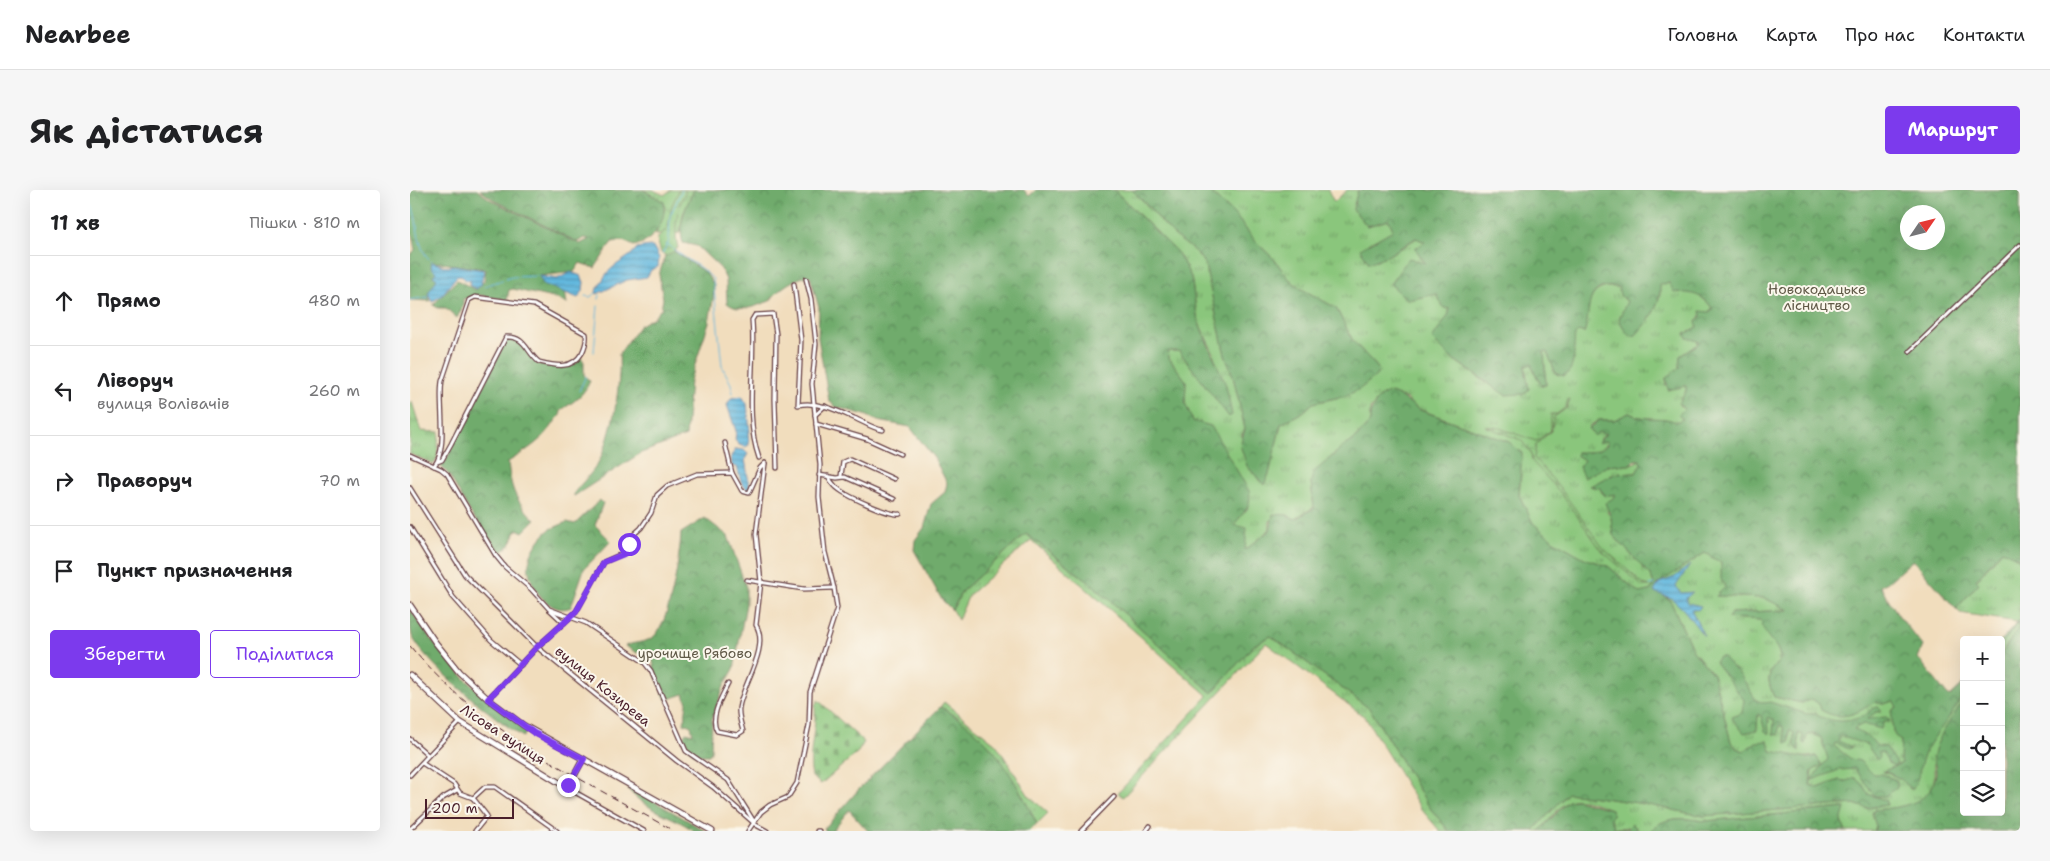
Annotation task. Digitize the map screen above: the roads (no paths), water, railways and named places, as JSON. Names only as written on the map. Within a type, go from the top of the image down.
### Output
[{"type":"street","points":[[1910,351],[2020,245]]},
{"type":"street","points":[[748,831],[753,820],[770,805],[788,797],[797,783],[809,725],[810,692],[823,646],[835,619],[837,600],[825,552],[813,402],[812,367],[816,344],[811,299],[806,279]]},
{"type":"street","points":[[794,284],[801,340],[798,405],[813,402],[878,430],[883,430]]},
{"type":"street","points":[[475,297],[534,305],[586,334],[585,347],[581,355],[575,363],[565,366],[539,362],[524,341],[514,337],[506,337],[451,444],[442,460],[435,464],[442,446],[440,392],[442,381],[469,300],[475,297]]},
{"type":"street","points":[[759,458],[752,400],[754,339],[752,320],[755,315],[773,314],[776,334],[775,399],[778,468]]},
{"type":"street","points":[[815,415],[826,406]]},
{"type":"street","points":[[816,424],[867,440],[900,454]]},
{"type":"street","points":[[725,443],[732,473],[742,491],[748,493],[760,468],[765,464],[756,534],[761,582],[756,625],[760,630],[760,638],[749,682],[739,707],[743,731],[737,735],[717,731],[714,728],[716,714],[728,684]]},
{"type":"street","points":[[410,455],[435,464],[441,469],[450,479],[496,556],[564,623]]},
{"type":"street","points":[[841,476],[843,462],[850,458],[894,479]]},
{"type":"street","points":[[488,699],[537,647],[572,616],[604,562],[624,554],[632,536],[641,528],[651,513],[657,495],[668,486],[698,474],[732,473]]},
{"type":"street","points":[[818,475],[837,478],[841,476],[894,499]]},
{"type":"street","points":[[828,476],[835,487],[852,497],[890,514],[900,514]]},
{"type":"street","name":"вулиця Козирева","points":[[410,488],[464,575],[537,647],[753,820],[756,825],[767,831]]},
{"type":"street","points":[[410,527],[453,597],[491,640],[520,665]]},
{"type":"street","points":[[748,580],[804,589],[834,588]]},
{"type":"street","points":[[410,605],[448,660],[488,699],[534,733],[712,831]]},
{"type":"street","points":[[550,609],[586,623],[644,662],[651,671],[686,751],[728,780],[753,820]]},
{"type":"street","points":[[410,683],[412,677]]},
{"type":"street","name":"Лісова вулиця","points":[[412,677],[460,722],[563,785],[568,785],[573,791],[644,831]]},
{"type":"street","points":[[410,775],[460,722]]},
{"type":"street","points":[[410,739],[428,756]]},
{"type":"street","points":[[568,785],[584,759]]},
{"type":"street","points":[[422,763],[454,784],[457,790],[464,796],[474,798],[487,816],[476,831]]},
{"type":"street","points":[[474,798],[485,787],[495,787],[557,831]]},
{"type":"street","points":[[410,829],[443,798],[457,790]]},
{"type":"street","points":[[1081,831],[1114,797]]},
{"type":"street","points":[[1146,831],[1150,826]]},
{"type":"water","points":[[650,246],[654,248],[659,258],[658,267],[651,270],[647,277],[627,280],[597,294],[596,291],[609,271],[631,255],[637,248]]},
{"type":"water","points":[[432,262],[448,267],[453,265],[484,270],[481,285],[476,289],[469,285],[471,279],[467,281],[461,276],[457,276],[442,295],[432,302],[428,293],[437,279],[433,276],[436,272],[431,267]]},
{"type":"water","points":[[571,272],[581,276],[584,282],[583,291],[578,298],[543,284],[539,276],[557,279]]},
{"type":"water","points":[[742,396],[747,404],[750,432],[748,433],[749,445],[745,447],[739,445],[735,440],[736,431],[727,405],[731,398]]},
{"type":"water","points":[[736,449],[744,450],[748,454],[745,459],[750,489],[748,491],[741,482],[737,467],[732,466],[731,456]]},
{"type":"water","points":[[1690,565],[1676,586],[1681,593],[1693,592],[1686,598],[1688,603],[1701,606],[1698,610],[1691,609],[1704,636],[1683,609],[1671,598],[1654,592],[1659,583],[1675,577]]},
{"type":"waterway","points":[[662,254],[669,241],[670,216],[682,190]]},
{"type":"waterway","points":[[410,201],[422,248],[432,262]]},
{"type":"waterway","points":[[668,244],[713,279],[722,366],[731,384],[733,393]]},
{"type":"waterway","points":[[484,286],[512,277],[539,276]]},
{"type":"waterway","points":[[585,296],[590,297],[596,293]]},
{"type":"waterway","points":[[599,299],[600,295]]},
{"type":"waterway","points":[[410,300],[428,297]]},
{"type":"waterway","points":[[594,352],[598,306]]},
{"type":"waterway","points":[[579,391],[586,376]]},
{"type":"waterway","points":[[1650,585],[1654,584]]},
{"type":"railway","points":[[410,646],[467,703],[499,728],[567,772],[674,831]]},
{"type":"park label","name":"Новокодацьке лісництво","points":[[1817,298]]},
{"type":"park label","name":"урочище Рябово","points":[[695,653]]}]
